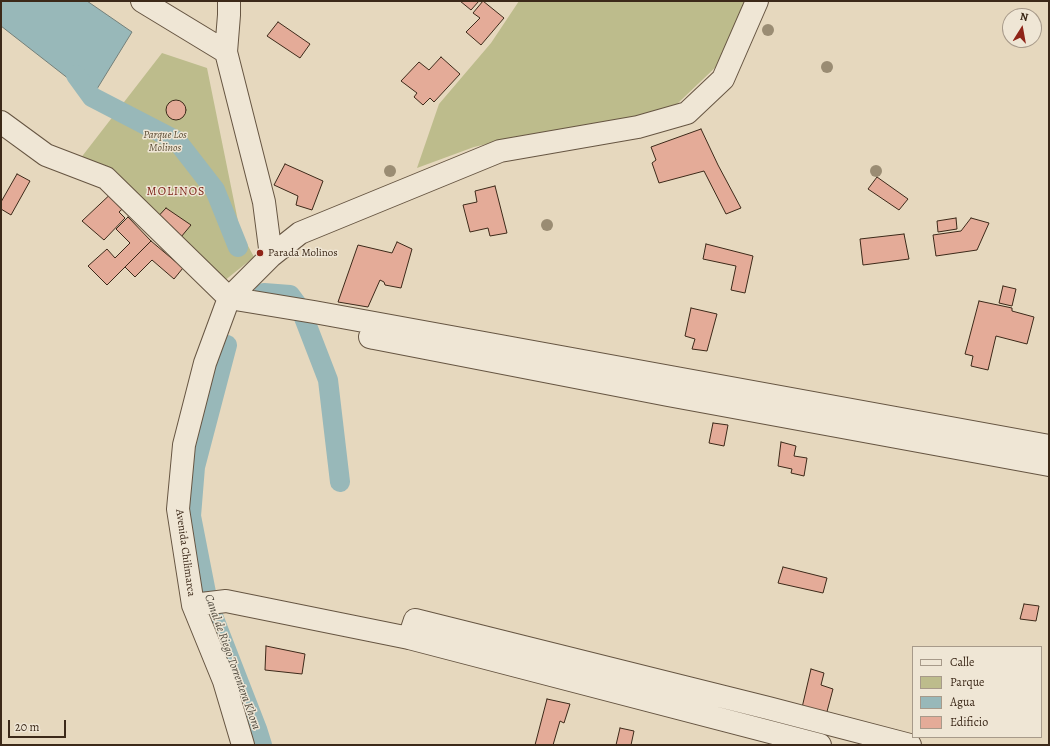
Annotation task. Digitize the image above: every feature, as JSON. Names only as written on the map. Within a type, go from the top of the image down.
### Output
[{"type":"street","points":[[142,1],[226,52]]},
{"type":"street","points":[[229,1],[226,52],[264,202],[271,256]]},
{"type":"street","name":"Avenida Chilimarca","points":[[243,745],[224,681],[193,605],[178,509],[184,445],[205,363],[229,298],[271,256],[300,233],[500,151],[638,127],[687,113],[723,79],[757,1]]},
{"type":"street","points":[[1,122],[46,155],[106,178],[229,298],[314,312],[1049,446]]},
{"type":"street","points":[[314,312],[374,338],[668,395],[1049,465]]},
{"type":"street","points":[[193,605],[226,601],[409,638],[820,745]]},
{"type":"street","points":[[409,638],[415,620],[910,745]]},
{"type":"green space","points":[[519,1],[745,1],[721,62],[677,104],[632,118],[525,135],[474,147],[417,168],[439,104],[491,43]]},
{"type":"green space","name":"Parque Los Molinos","points":[[162,53],[207,68],[240,231],[254,257],[224,281],[117,173],[80,159]]},
{"type":"water","points":[[2,1],[87,1],[132,32],[92,97],[1,26]]},
{"type":"building","points":[[460,1],[479,1],[471,10]]},
{"type":"building","points":[[483,1],[504,18],[481,45],[466,32],[480,18],[473,13]]},
{"type":"building","points":[[278,22],[310,44],[300,58],[267,36]]},
{"type":"building","points":[[441,57],[460,74],[434,102],[430,98],[423,105],[414,97],[417,93],[401,81],[419,62],[429,70]]},
{"type":"building","points":[[176,100],[183,103],[186,110],[183,117],[176,120],[169,117],[166,110],[169,103]]},
{"type":"building","points":[[701,129],[741,208],[726,214],[704,171],[659,183],[652,163],[656,160],[651,147]]},
{"type":"building","points":[[285,164],[323,181],[312,210],[296,205],[298,196],[274,185]]},
{"type":"building","points":[[17,174],[30,181],[11,215],[1,209],[1,202]]},
{"type":"building","points":[[877,177],[908,199],[899,210],[868,189]]},
{"type":"building","points":[[495,186],[507,233],[490,236],[488,228],[470,232],[463,205],[477,202],[475,191]]},
{"type":"building","points":[[117,188],[130,202],[119,212],[125,218],[104,240],[82,221]]},
{"type":"building","points":[[166,208],[191,225],[176,243],[153,222]]},
{"type":"building","points":[[128,217],[151,241],[107,285],[88,266],[107,249],[115,258],[130,243],[116,229]]},
{"type":"building","points":[[956,218],[957,229],[938,232],[937,221]]},
{"type":"building","points":[[971,218],[989,223],[977,250],[936,256],[933,235],[961,231]]},
{"type":"building","points":[[904,234],[909,259],[863,265],[860,239]]},
{"type":"building","points":[[151,241],[183,268],[174,279],[152,260],[135,277],[125,267]]},
{"type":"building","points":[[397,242],[412,249],[401,288],[385,285],[384,282],[380,280],[368,307],[338,302],[358,245],[392,253]]},
{"type":"building","points":[[706,244],[753,256],[745,293],[731,290],[736,266],[703,259]]},
{"type":"building","points":[[1003,286],[1016,289],[1012,306],[999,303]]},
{"type":"building","points":[[979,301],[1012,308],[1012,311],[1034,317],[1027,344],[996,336],[988,370],[971,366],[973,356],[965,354]]},
{"type":"building","points":[[691,308],[717,314],[707,351],[692,349],[695,339],[685,336]]},
{"type":"building","points":[[713,423],[728,425],[724,446],[709,443]]},
{"type":"building","points":[[781,442],[796,446],[794,456],[807,458],[804,476],[791,473],[792,469],[778,466]]},
{"type":"building","points":[[783,567],[827,578],[823,593],[778,583]]},
{"type":"building","points":[[1024,604],[1039,606],[1036,621],[1020,619]]},
{"type":"building","points":[[266,646],[305,654],[302,674],[265,670]]},
{"type":"building","points":[[811,669],[824,673],[821,685],[833,689],[825,719],[801,712]]},
{"type":"building","points":[[547,699],[570,704],[564,723],[560,721],[553,745],[535,745]]},
{"type":"building","points":[[620,728],[634,731],[631,745],[616,745]]},
{"type":"waterway","name":"Canal de Riego Torrentera Khora","points":[[76,75],[92,97],[177,141],[215,190],[238,247]]},
{"type":"waterway","points":[[264,293],[290,295],[301,310],[328,380],[340,482]]},
{"type":"waterway","name":"Canal de Riego Torrentera Khora","points":[[227,345],[195,467],[191,516],[208,603],[262,745]]},
{"type":"place","name":"Parada Molinos","points":[[260,253]]},
{"type":"district","name":"MOLINOS","points":[[176,192]]}]
